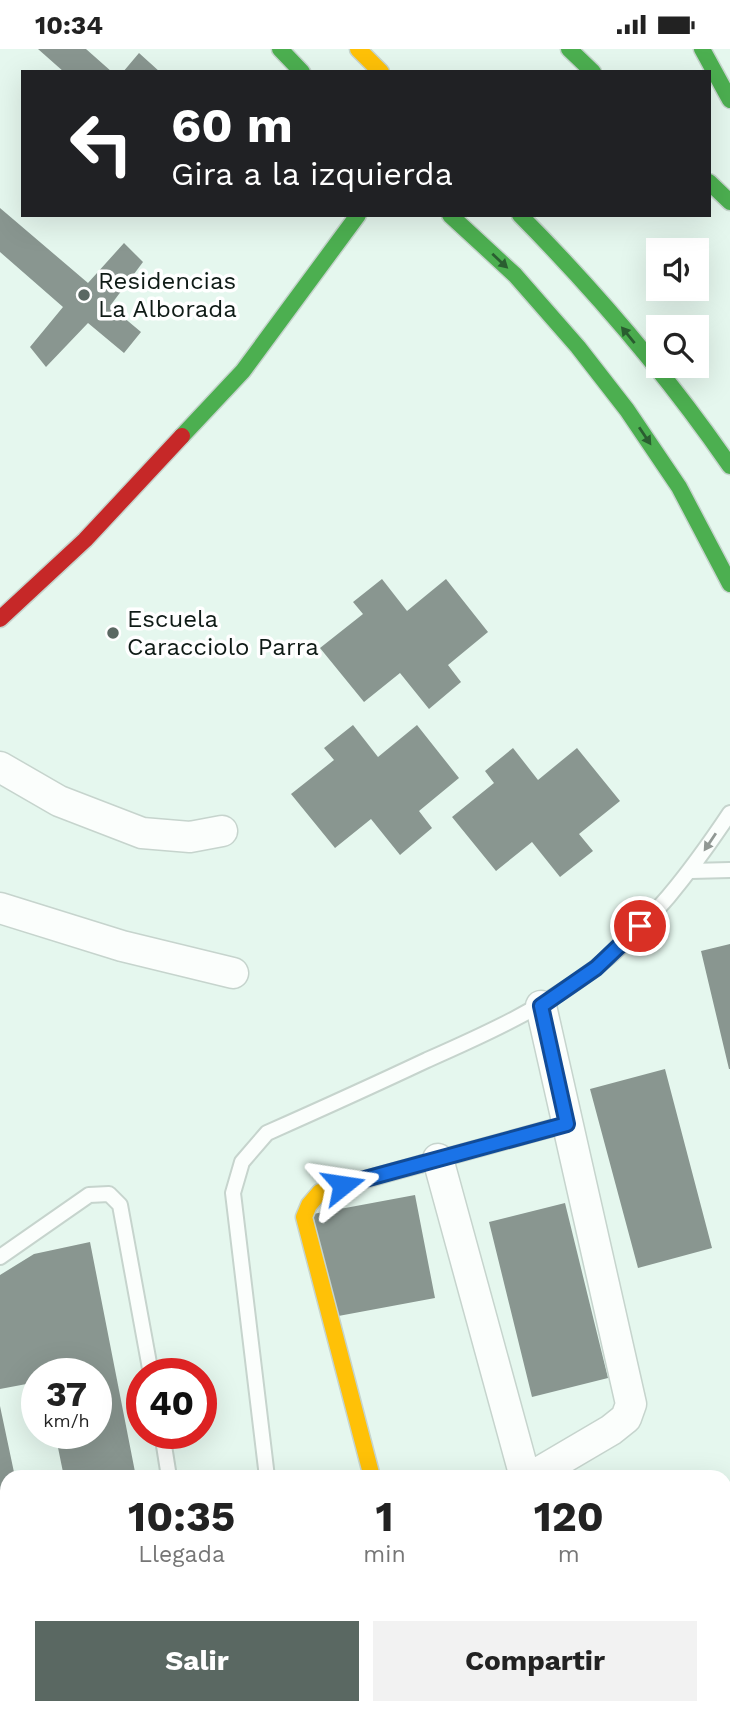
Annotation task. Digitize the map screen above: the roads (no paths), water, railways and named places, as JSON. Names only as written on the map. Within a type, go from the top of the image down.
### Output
[{"type":"main road","points":[[280,49],[300,70]]},
{"type":"main road","points":[[358,49],[379,70]]},
{"type":"main road","points":[[569,49],[591,70]]},
{"type":"main road","points":[[702,49],[730,100]]},
{"type":"main road","points":[[711,83],[730,100]]},
{"type":"main road","points":[[711,184],[730,202]]},
{"type":"main road","points":[[0,619],[85,540],[243,370],[357,217]]},
{"type":"main road","points":[[452,217],[515,275],[578,347],[626,410],[679,487],[730,584]]},
{"type":"main road","points":[[522,217],[579,275],[705,428],[730,466]]},
{"type":"main road","points":[[370,1470],[304,1217],[309,1205],[320,1192],[567,1124]]},
{"type":"street","points":[[0,767],[59,801],[142,833],[190,837],[222,831]]},
{"type":"street","points":[[0,908],[122,946],[233,973]]},
{"type":"street","points":[[541,1006],[631,1404],[626,1418],[611,1430],[543,1470]]},
{"type":"street","points":[[438,1159],[523,1470]]},
{"type":"lane","points":[[266,1470],[233,1193],[242,1162],[267,1133],[500,1027],[541,1006],[596,968],[691,871],[730,813]]},
{"type":"lane","points":[[691,871],[730,870]]},
{"type":"lane","points":[[0,1257],[89,1195],[109,1194],[120,1205],[148,1358]]},
{"type":"lane","points":[[165,1449],[168,1470]]},
{"type":"place","name":"Residencias La Alborada","points":[[84,295]]},
{"type":"place","name":"Escuela Caracciolo Parra","points":[[113,633]]}]
